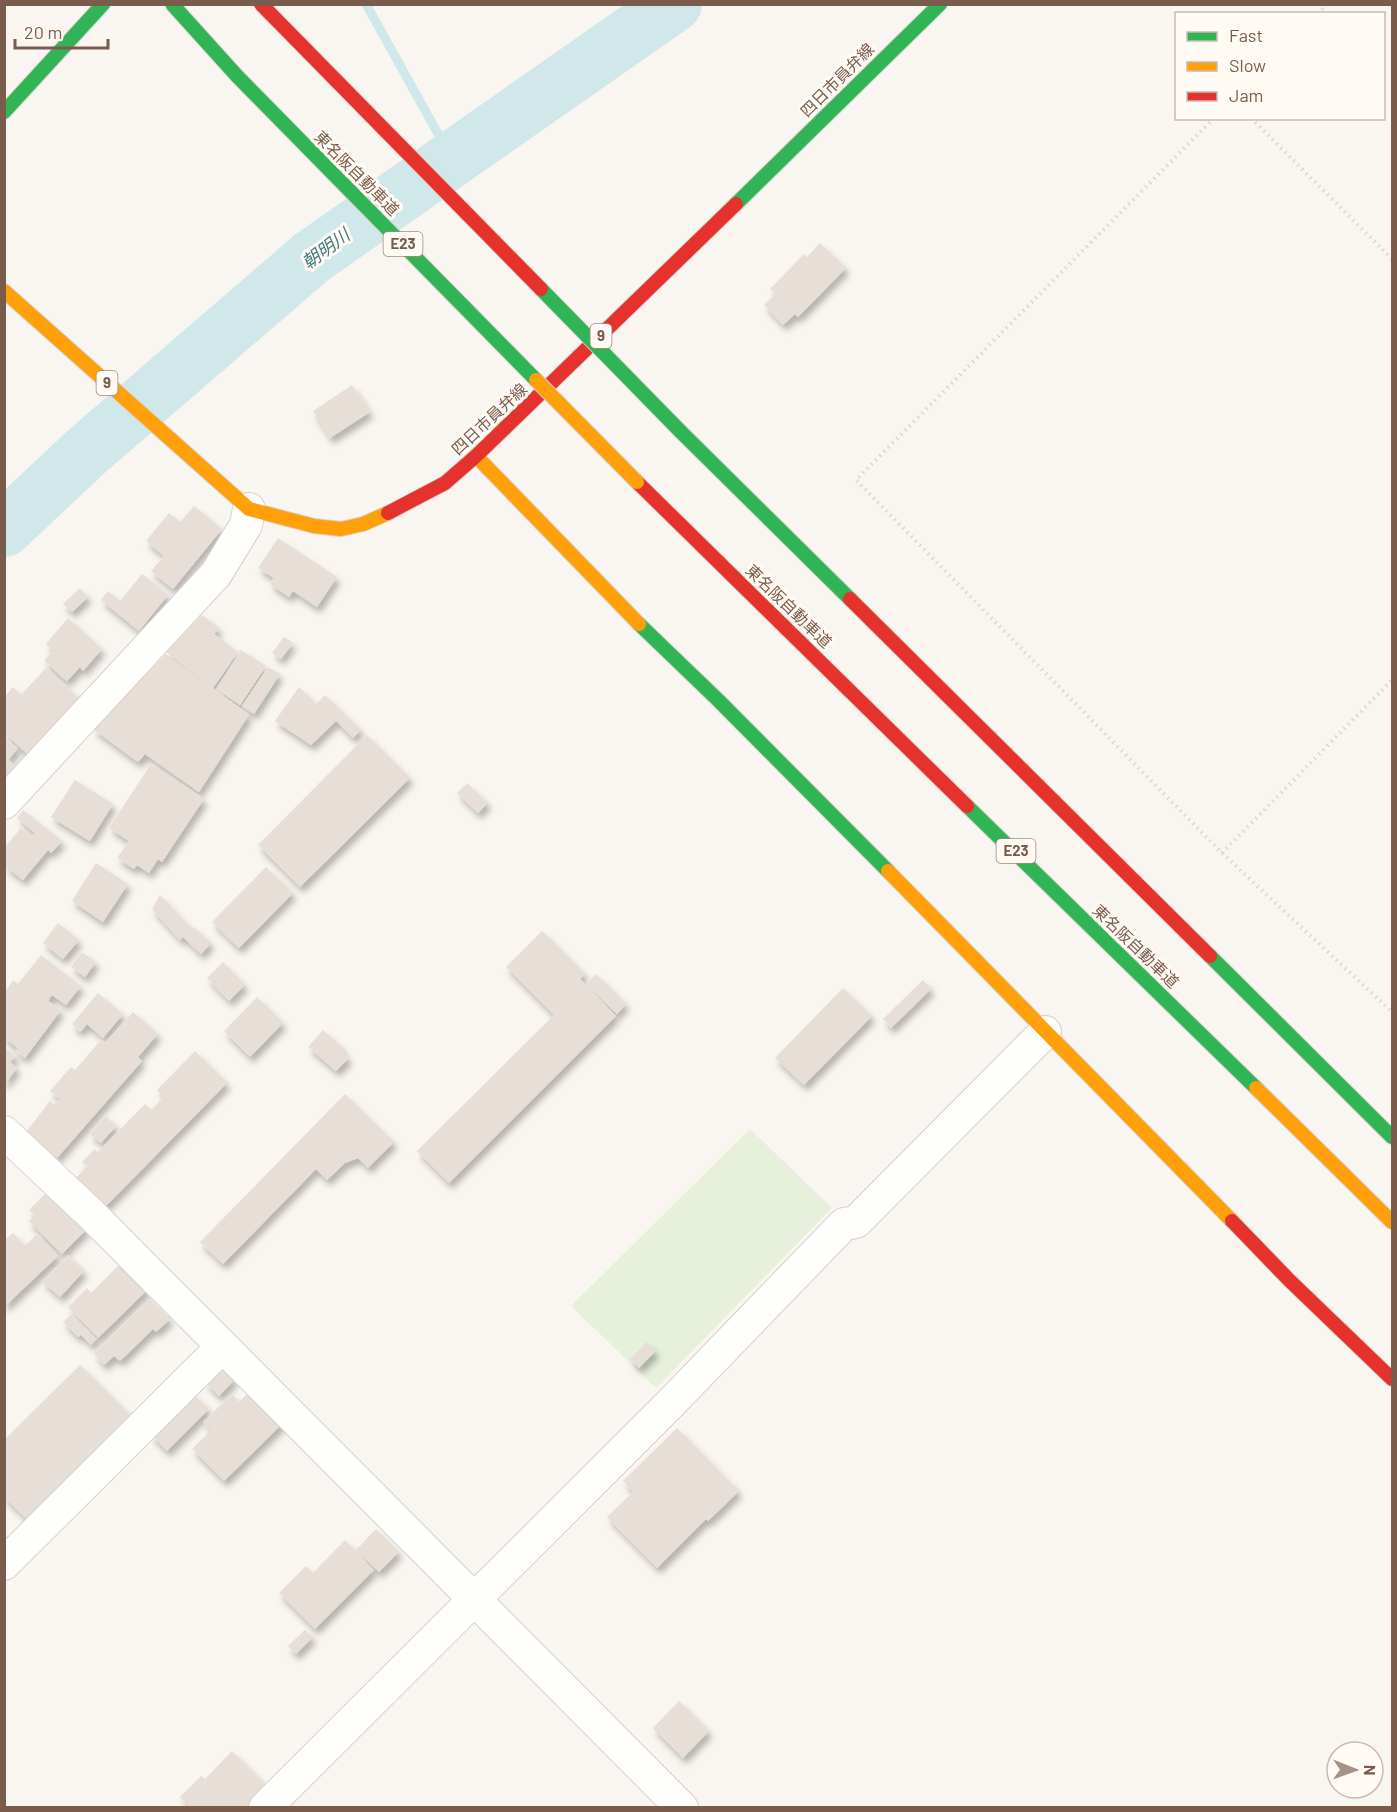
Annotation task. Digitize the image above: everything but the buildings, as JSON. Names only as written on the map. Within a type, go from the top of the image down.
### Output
[{"type":"main road","points":[[4,112],[103,4]]},
{"type":"main road","name":"東名阪自動車道","points":[[171,4],[237,76],[638,482],[1392,1222]]},
{"type":"main road","points":[[261,4],[680,431],[1392,1137]]},
{"type":"main road","name":"四日市員弁線","points":[[4,291],[249,509],[314,526],[341,529],[363,524],[401,508],[445,483],[476,456],[940,4]]},
{"type":"main road","points":[[476,456],[623,608],[1046,1032],[1289,1280],[1392,1379]]},
{"type":"street","points":[[4,803],[216,574],[246,525],[249,509]]},
{"type":"street","points":[[265,1808],[671,1403],[844,1224],[856,1222],[1046,1032]]},
{"type":"street","points":[[4,1132],[92,1215],[682,1808]]},
{"type":"street","points":[[4,1564],[222,1347]]},
{"type":"path","points":[[1212,120],[856,480],[1222,853],[1392,1012]]},
{"type":"path","points":[[1253,120],[1392,259]]},
{"type":"path","points":[[1222,853],[1392,680]]},
{"type":"green space","points":[[750,1129],[832,1208],[656,1388],[571,1306]]},
{"type":"waterway","points":[[366,4],[452,159]]},
{"type":"waterway","name":"朝明川","points":[[4,529],[86,452],[312,257],[674,4]]},
{"type":"traffic: fast","points":[[4,112],[103,4]]},
{"type":"traffic: fast","points":[[172,4],[237,76],[536,380]]},
{"type":"traffic: fast","points":[[736,204],[940,4]]},
{"type":"traffic: fast","points":[[541,289],[680,431]]},
{"type":"traffic: fast","points":[[680,431],[850,599]]},
{"type":"traffic: fast","points":[[639,624],[888,871]]},
{"type":"traffic: fast","points":[[967,806],[1256,1088]]},
{"type":"traffic: fast","points":[[1210,956],[1392,1137]]},
{"type":"traffic: slow","points":[[4,291],[249,509],[314,526],[341,529],[363,524],[388,513]]},
{"type":"traffic: slow","points":[[536,380],[637,482]]},
{"type":"traffic: slow","points":[[476,456],[639,624]]},
{"type":"traffic: slow","points":[[888,871],[1232,1221]]},
{"type":"traffic: slow","points":[[1256,1088],[1392,1222]]},
{"type":"traffic: jam","points":[[261,4],[541,289]]},
{"type":"traffic: jam","points":[[388,513],[445,483],[476,456],[736,204]]},
{"type":"traffic: jam","points":[[637,482],[967,806]]},
{"type":"traffic: jam","points":[[850,599],[1210,956]]},
{"type":"traffic: jam","points":[[1232,1221],[1289,1280],[1392,1379]]}]
